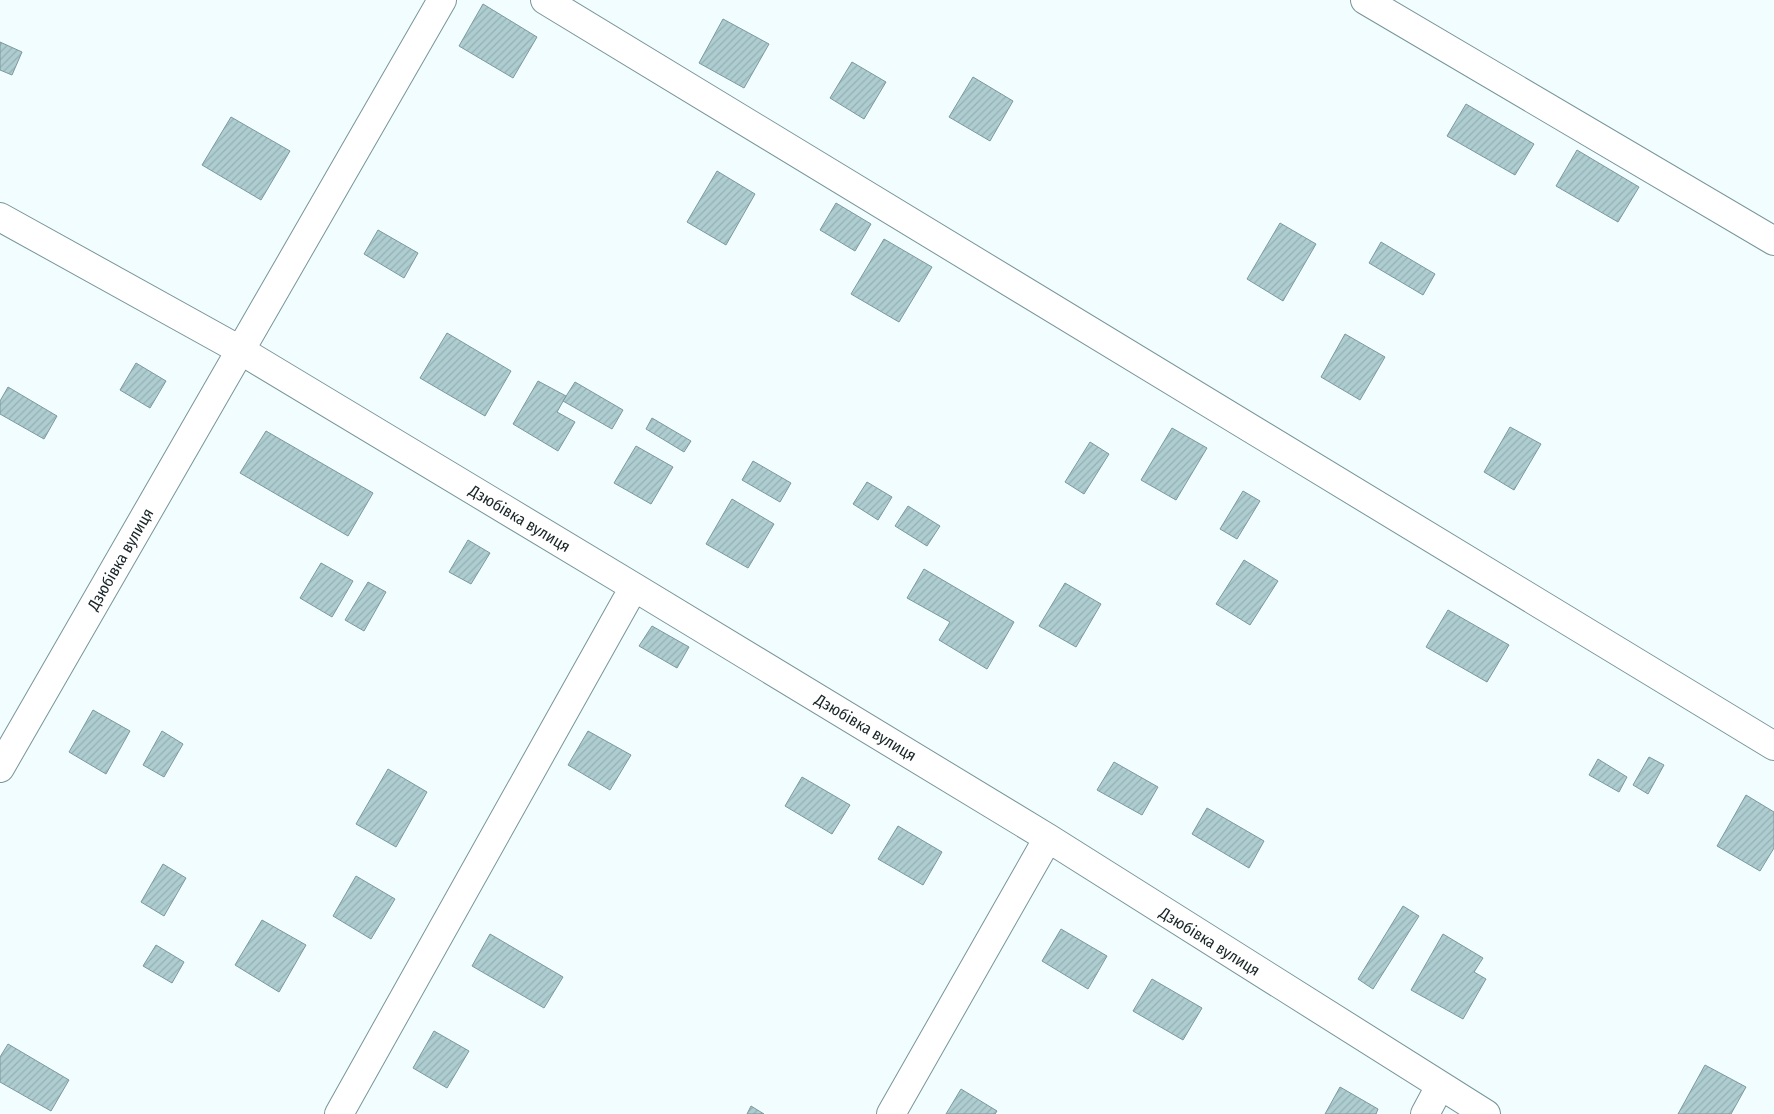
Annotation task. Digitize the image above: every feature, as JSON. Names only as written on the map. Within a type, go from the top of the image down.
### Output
[{"type":"street","points":[[240,350],[442,0]]},
{"type":"street","points":[[545,0],[1774,746]]},
{"type":"street","points":[[1365,0],[1774,241]]},
{"type":"street","name":"Дзюбівка вулиця","points":[[0,217],[240,350],[634,587],[1048,838],[1486,1114]]},
{"type":"street","name":"Дзюбівка вулиця","points":[[0,768],[240,350]]},
{"type":"street","points":[[339,1114],[634,587]]},
{"type":"street","points":[[891,1114],[1048,838]]},
{"type":"street","points":[[1425,1114],[1440,1086]]},
{"type":"building","points":[[483,4],[537,37],[513,78],[459,46]]},
{"type":"building","points":[[723,19],[769,44],[744,88],[699,63]]},
{"type":"building","points":[[0,42],[22,52],[12,75],[0,70]]},
{"type":"building","points":[[852,62],[886,82],[864,119],[830,98]]},
{"type":"building","points":[[973,77],[1013,101],[990,141],[949,117]]},
{"type":"building","points":[[1466,104],[1534,144],[1515,175],[1447,136]]},
{"type":"building","points":[[231,117],[290,151],[261,200],[202,165]]},
{"type":"building","points":[[1577,150],[1639,187],[1618,222],[1556,186]]},
{"type":"building","points":[[717,171],[755,194],[726,245],[687,222]]},
{"type":"building","points":[[836,203],[871,224],[855,251],[820,230]]},
{"type":"building","points":[[1280,223],[1316,244],[1283,301],[1247,279]]},
{"type":"building","points":[[378,230],[418,253],[404,278],[364,254]]},
{"type":"building","points":[[884,239],[932,267],[899,322],[851,294]]},
{"type":"building","points":[[1381,242],[1435,274],[1423,295],[1369,263]]},
{"type":"building","points":[[447,333],[511,371],[485,416],[420,378]]},
{"type":"building","points":[[1345,334],[1385,357],[1360,400],[1321,377]]},
{"type":"building","points":[[136,363],[166,381],[150,408],[120,390]]},
{"type":"building","points":[[538,381],[566,396],[557,412],[575,422],[558,451],[513,424]]},
{"type":"building","points":[[575,382],[623,410],[612,429],[563,401]]},
{"type":"building","points":[[8,387],[57,416],[44,439],[0,414],[0,401]]},
{"type":"building","points":[[652,418],[691,441],[684,452],[646,429]]},
{"type":"building","points":[[1510,427],[1541,444],[1514,490],[1484,472]]},
{"type":"building","points":[[1172,428],[1207,448],[1176,500],[1141,480]]},
{"type":"building","points":[[266,431],[373,493],[348,536],[240,473]]},
{"type":"building","points":[[1090,442],[1109,454],[1084,494],[1065,482]]},
{"type":"building","points":[[636,446],[673,467],[651,504],[614,483]]},
{"type":"building","points":[[753,461],[791,483],[780,502],[742,480]]},
{"type":"building","points":[[867,482],[892,497],[878,520],[853,504]]},
{"type":"building","points":[[1243,491],[1260,501],[1237,539],[1220,529]]},
{"type":"building","points":[[732,499],[774,524],[748,568],[706,544]]},
{"type":"building","points":[[908,506],[940,526],[927,546],[895,526]]},
{"type":"building","points":[[468,540],[490,553],[471,584],[449,572]]},
{"type":"building","points":[[1244,560],[1278,581],[1250,625],[1216,604]]},
{"type":"building","points":[[321,563],[353,581],[332,617],[300,598]]},
{"type":"building","points":[[924,569],[1014,622],[987,669],[939,640],[950,622],[907,598]]},
{"type":"building","points":[[368,582],[386,592],[364,631],[345,620]]},
{"type":"building","points":[[1065,583],[1101,604],[1076,647],[1039,626]]},
{"type":"building","points":[[1448,610],[1509,645],[1487,682],[1426,647]]},
{"type":"building","points":[[652,626],[689,647],[677,668],[639,646]]},
{"type":"building","points":[[93,710],[130,731],[106,774],[69,752]]},
{"type":"building","points":[[162,731],[183,744],[164,777],[143,765]]},
{"type":"building","points":[[588,731],[631,755],[610,790],[568,765]]},
{"type":"building","points":[[1649,757],[1664,765],[1648,794],[1633,785]]},
{"type":"building","points":[[1598,759],[1627,777],[1619,792],[1589,775]]},
{"type":"building","points":[[1114,762],[1158,787],[1142,815],[1097,790]]},
{"type":"building","points":[[388,769],[427,792],[396,847],[356,824]]},
{"type":"building","points":[[802,777],[850,805],[832,834],[785,806]]},
{"type":"building","points":[[1746,795],[1774,812],[1774,848],[1760,871],[1717,846]]},
{"type":"building","points":[[1207,808],[1264,841],[1249,868],[1192,834]]},
{"type":"building","points":[[898,826],[942,852],[923,885],[878,859]]},
{"type":"building","points":[[163,864],[186,878],[164,916],[141,902]]},
{"type":"building","points":[[356,876],[395,899],[371,939],[333,916]]},
{"type":"building","points":[[1403,906],[1419,916],[1373,989],[1358,979]]},
{"type":"building","points":[[262,920],[306,945],[279,992],[235,965]]},
{"type":"building","points":[[1061,929],[1107,956],[1088,989],[1042,961]]},
{"type":"building","points":[[490,934],[563,977],[544,1008],[472,966]]},
{"type":"building","points":[[1443,934],[1483,958],[1474,972],[1486,979],[1463,1019],[1411,990]]},
{"type":"building","points":[[156,945],[184,962],[172,983],[143,966]]},
{"type":"building","points":[[1152,979],[1202,1008],[1183,1040],[1133,1011]]},
{"type":"building","points":[[434,1031],[469,1051],[447,1088],[413,1068]]},
{"type":"building","points":[[8,1044],[69,1080],[51,1111],[0,1082],[0,1057]]},
{"type":"building","points":[[1705,1065],[1746,1087],[1731,1114],[1678,1114]]},
{"type":"building","points":[[1340,1087],[1378,1109],[1376,1114],[1325,1114]]},
{"type":"building","points":[[961,1089],[997,1111],[995,1114],[946,1114]]},
{"type":"building","points":[[751,1106],[764,1114],[747,1114]]}]
